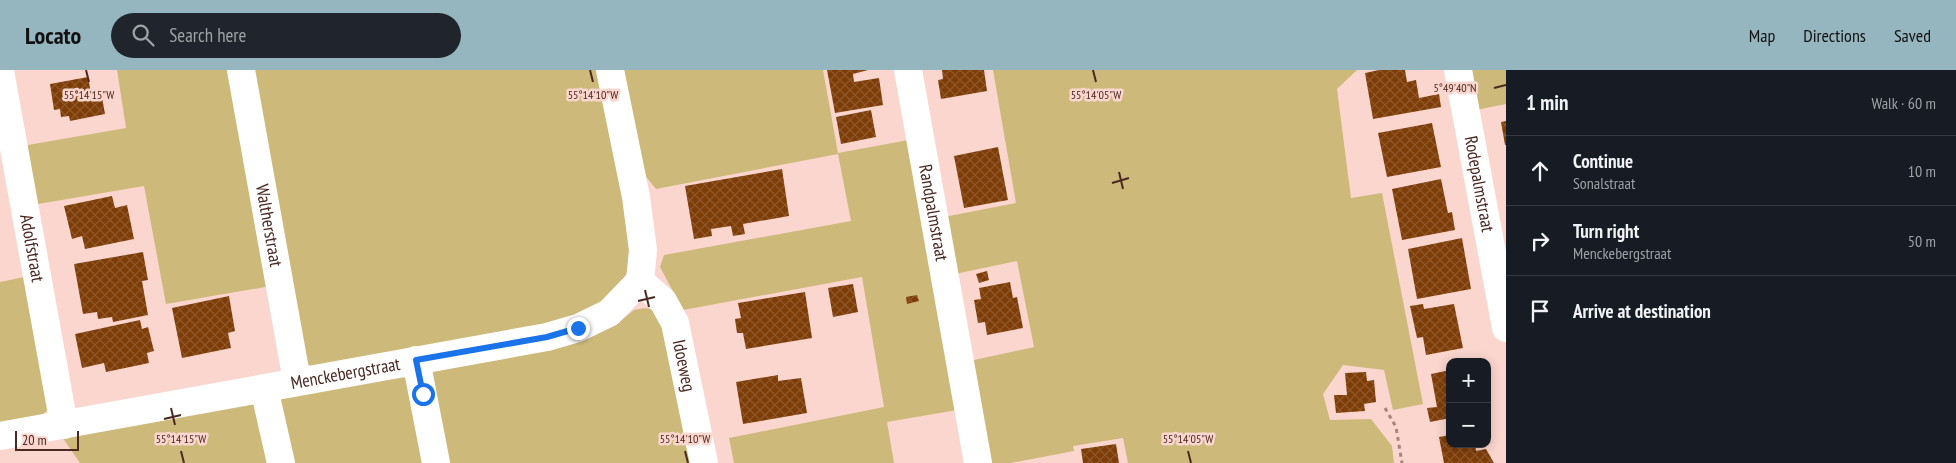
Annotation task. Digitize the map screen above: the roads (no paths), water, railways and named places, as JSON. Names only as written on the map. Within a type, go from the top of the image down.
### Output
[{"type":"street","name":"Waltherstraat","points":[[241,70],[297,381]]},
{"type":"street","points":[[610,70],[636,197],[643,250],[640,281]]},
{"type":"street","name":"Randpalmstraat","points":[[908,70],[978,463]]},
{"type":"street","name":"Rodepalmstraat","points":[[1458,70],[1506,328]]},
{"type":"street","name":"Adolfstraat","points":[[0,71],[64,424]]},
{"type":"street","name":"Menckebergstraat","points":[[0,436],[547,337],[578,328],[610,313],[640,281]]},
{"type":"street","name":"Idoeweg","points":[[640,281],[663,301],[675,323],[704,463]]},
{"type":"street","points":[[416,360],[436,463]]},
{"type":"street","points":[[264,388],[281,463]]}]
